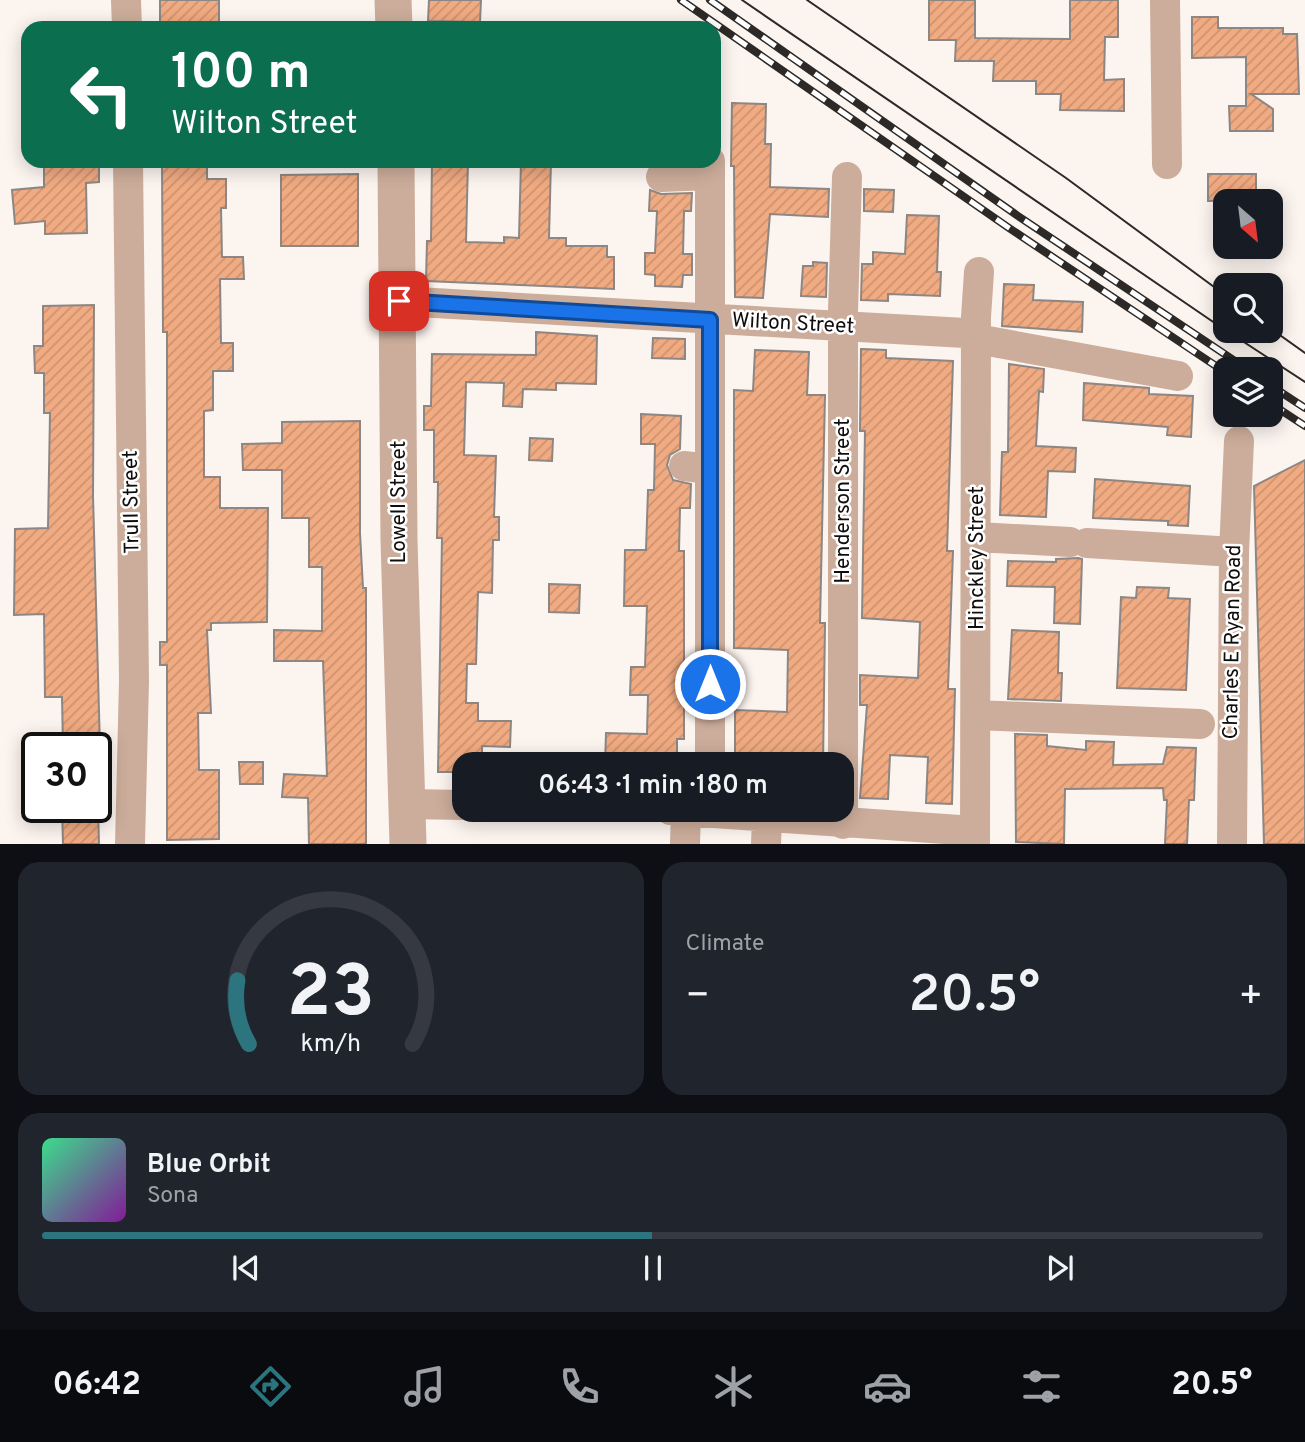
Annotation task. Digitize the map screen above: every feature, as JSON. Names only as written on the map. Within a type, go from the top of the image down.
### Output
[{"type":"street","points":[[126,0],[127,21]]},
{"type":"street","points":[[393,0],[394,21]]},
{"type":"street","points":[[1165,0],[1167,164]]},
{"type":"street","name":"Trull Street","points":[[128,168],[134,681],[130,844]]},
{"type":"street","name":"Lowell Street","points":[[396,168],[399,540],[408,844]]},
{"type":"street","points":[[661,177],[710,168],[710,320],[697,467],[709,752]]},
{"type":"street","name":"Henderson Street","points":[[843,824],[843,326],[846,177]]},
{"type":"street","name":"Hinckley Street","points":[[975,837],[979,272]]},
{"type":"street","name":"Wilton Street","points":[[399,301],[965,334],[977,339],[1178,376]]},
{"type":"street","name":"Charles E Ryan Road","points":[[1232,844],[1234,552],[1239,441]]},
{"type":"street","points":[[977,537],[1234,552]]},
{"type":"street","points":[[977,715],[1200,724]]},
{"type":"street","points":[[407,804],[452,805]]},
{"type":"street","points":[[685,844],[696,822]]},
{"type":"street","points":[[739,822],[766,830],[843,824],[975,837]]},
{"type":"building","points":[[160,0],[219,0],[219,21],[160,21]]},
{"type":"building","points":[[429,0],[481,0],[480,21],[428,21]]},
{"type":"building","points":[[929,0],[975,0],[975,38],[1070,39],[1070,0],[1118,0],[1118,37],[1105,37],[1104,80],[1124,79],[1124,111],[1060,110],[1061,94],[1036,94],[1036,81],[993,81],[994,61],[955,61],[956,40],[929,40]]},
{"type":"building","points":[[1192,17],[1218,17],[1218,28],[1283,28],[1283,34],[1297,34],[1299,94],[1251,94],[1273,109],[1273,131],[1230,131],[1229,106],[1246,106],[1246,57],[1192,58]]},
{"type":"building","points":[[732,103],[766,104],[765,144],[771,144],[770,187],[829,189],[828,217],[770,214],[763,298],[735,297]]},
{"type":"building","points":[[44,168],[99,168],[99,182],[86,183],[87,233],[45,234],[45,221],[15,224],[12,190],[44,187]]},
{"type":"building","points":[[162,168],[207,168],[207,179],[226,179],[226,208],[221,208],[222,257],[243,257],[244,279],[220,279],[221,343],[233,343],[233,371],[213,371],[213,410],[204,411],[204,477],[220,477],[220,508],[268,508],[267,622],[211,623],[211,630],[207,630],[211,713],[198,713],[199,770],[219,770],[219,839],[167,840],[167,665],[160,665],[160,642],[167,642],[167,332],[163,332]]},
{"type":"building","points":[[432,168],[468,168],[466,242],[504,243],[504,237],[519,238],[521,168],[551,168],[549,238],[566,238],[566,246],[607,246],[607,257],[614,257],[614,289],[426,281],[427,241],[431,241]]},
{"type":"building","points":[[358,174],[358,246],[281,246],[281,175]]},
{"type":"building","points":[[1208,174],[1256,174],[1256,189],[1213,189],[1213,201],[1208,201]]},
{"type":"building","points":[[864,189],[894,190],[893,212],[864,211]]},
{"type":"building","points":[[650,190],[661,194],[692,193],[691,211],[684,211],[683,254],[692,254],[692,275],[683,275],[682,287],[655,286],[655,275],[645,274],[645,253],[655,253],[657,211],[649,211]]},
{"type":"building","points":[[907,215],[939,216],[937,272],[941,272],[940,296],[888,294],[888,301],[861,300],[862,264],[873,264],[873,252],[905,254]]},
{"type":"building","points":[[813,262],[827,263],[826,297],[801,296],[803,266],[813,266]]},
{"type":"building","points":[[1004,284],[1034,285],[1033,300],[1083,302],[1082,332],[1002,326]]},
{"type":"building","points":[[94,305],[93,496],[100,732],[63,732],[62,697],[45,697],[44,614],[14,615],[15,529],[48,528],[50,413],[44,413],[44,373],[35,373],[34,346],[43,346],[43,306]]},
{"type":"building","points":[[536,332],[597,336],[596,384],[556,383],[556,390],[523,389],[522,407],[503,406],[504,383],[466,382],[464,455],[496,456],[494,517],[499,517],[499,540],[493,540],[492,593],[478,592],[476,664],[467,664],[466,703],[478,703],[478,721],[511,721],[510,747],[482,746],[482,752],[452,752],[452,772],[438,772],[442,538],[437,538],[438,482],[434,482],[434,430],[424,430],[424,406],[431,406],[432,354],[536,355]]},
{"type":"building","points":[[653,338],[685,339],[685,359],[652,358]]},
{"type":"building","points":[[861,349],[886,350],[886,358],[953,361],[947,551],[953,551],[948,689],[955,689],[952,804],[926,803],[928,757],[890,755],[888,799],[860,798],[867,705],[860,705],[860,675],[918,678],[920,622],[862,618],[865,431],[860,431]]},
{"type":"building","points":[[755,350],[809,352],[807,395],[825,395],[820,623],[825,623],[823,752],[735,752],[735,710],[787,712],[788,650],[734,648],[734,390],[753,391]]},
{"type":"building","points":[[1009,364],[1044,369],[1043,392],[1039,391],[1036,446],[1076,448],[1075,472],[1048,471],[1046,517],[1000,515],[1002,452],[1008,452]]},
{"type":"building","points":[[1084,383],[1149,388],[1149,394],[1193,396],[1191,437],[1167,435],[1168,427],[1083,420]]},
{"type":"building","points":[[641,414],[681,416],[680,449],[670,455],[667,465],[673,480],[691,484],[690,508],[680,508],[679,551],[684,551],[684,739],[677,739],[677,752],[605,752],[606,733],[647,734],[648,695],[630,695],[631,667],[645,667],[647,606],[624,606],[625,550],[646,550],[648,490],[654,490],[655,444],[641,444]]},
{"type":"building","points":[[360,421],[360,533],[363,588],[366,588],[366,844],[309,844],[308,798],[282,797],[284,774],[327,776],[323,661],[274,661],[274,630],[322,631],[322,567],[309,567],[309,518],[282,518],[282,470],[243,470],[242,444],[282,443],[282,422]]},
{"type":"building","points":[[530,438],[553,439],[552,461],[529,460]]},
{"type":"building","points":[[1305,460],[1305,844],[1264,844],[1254,486]]},
{"type":"building","points":[[1095,479],[1190,486],[1188,526],[1168,525],[1168,521],[1093,518]]},
{"type":"building","points":[[1056,559],[1082,559],[1080,624],[1054,623],[1055,587],[1007,586],[1008,561],[1056,562]]},
{"type":"building","points":[[549,584],[580,585],[579,613],[549,612]]},
{"type":"building","points":[[1137,587],[1169,588],[1168,598],[1190,599],[1186,690],[1117,688],[1121,597],[1136,598]]},
{"type":"building","points":[[1012,630],[1059,632],[1058,673],[1062,673],[1061,701],[1008,699]]},
{"type":"building","points":[[1015,734],[1047,735],[1047,746],[1086,750],[1086,741],[1114,742],[1113,765],[1163,764],[1167,747],[1196,748],[1194,800],[1189,800],[1187,844],[1165,844],[1167,800],[1164,800],[1163,788],[1065,789],[1064,844],[1016,842]]},
{"type":"building","points":[[239,762],[263,762],[263,784],[240,784]]},
{"type":"building","points":[[62,823],[98,823],[99,844],[63,844]]},
{"type":"tram line","points":[[742,0],[1213,322]]},
{"type":"tram line","points":[[807,0],[1066,178],[1213,286]]},
{"type":"tram line","points":[[1283,337],[1305,353]]},
{"type":"tram line","points":[[1245,343],[1305,382]]},
{"type":"railway","points":[[681,0],[711,21]]},
{"type":"railway","points":[[710,0],[1018,216],[1229,357]]},
{"type":"railway","points":[[721,28],[1009,228],[1213,364]]},
{"type":"railway","points":[[1283,394],[1305,408]]},
{"type":"railway","points":[[1283,412],[1305,426]]},
{"type":"route","points":[[399,301],[710,320],[710,684]]}]
